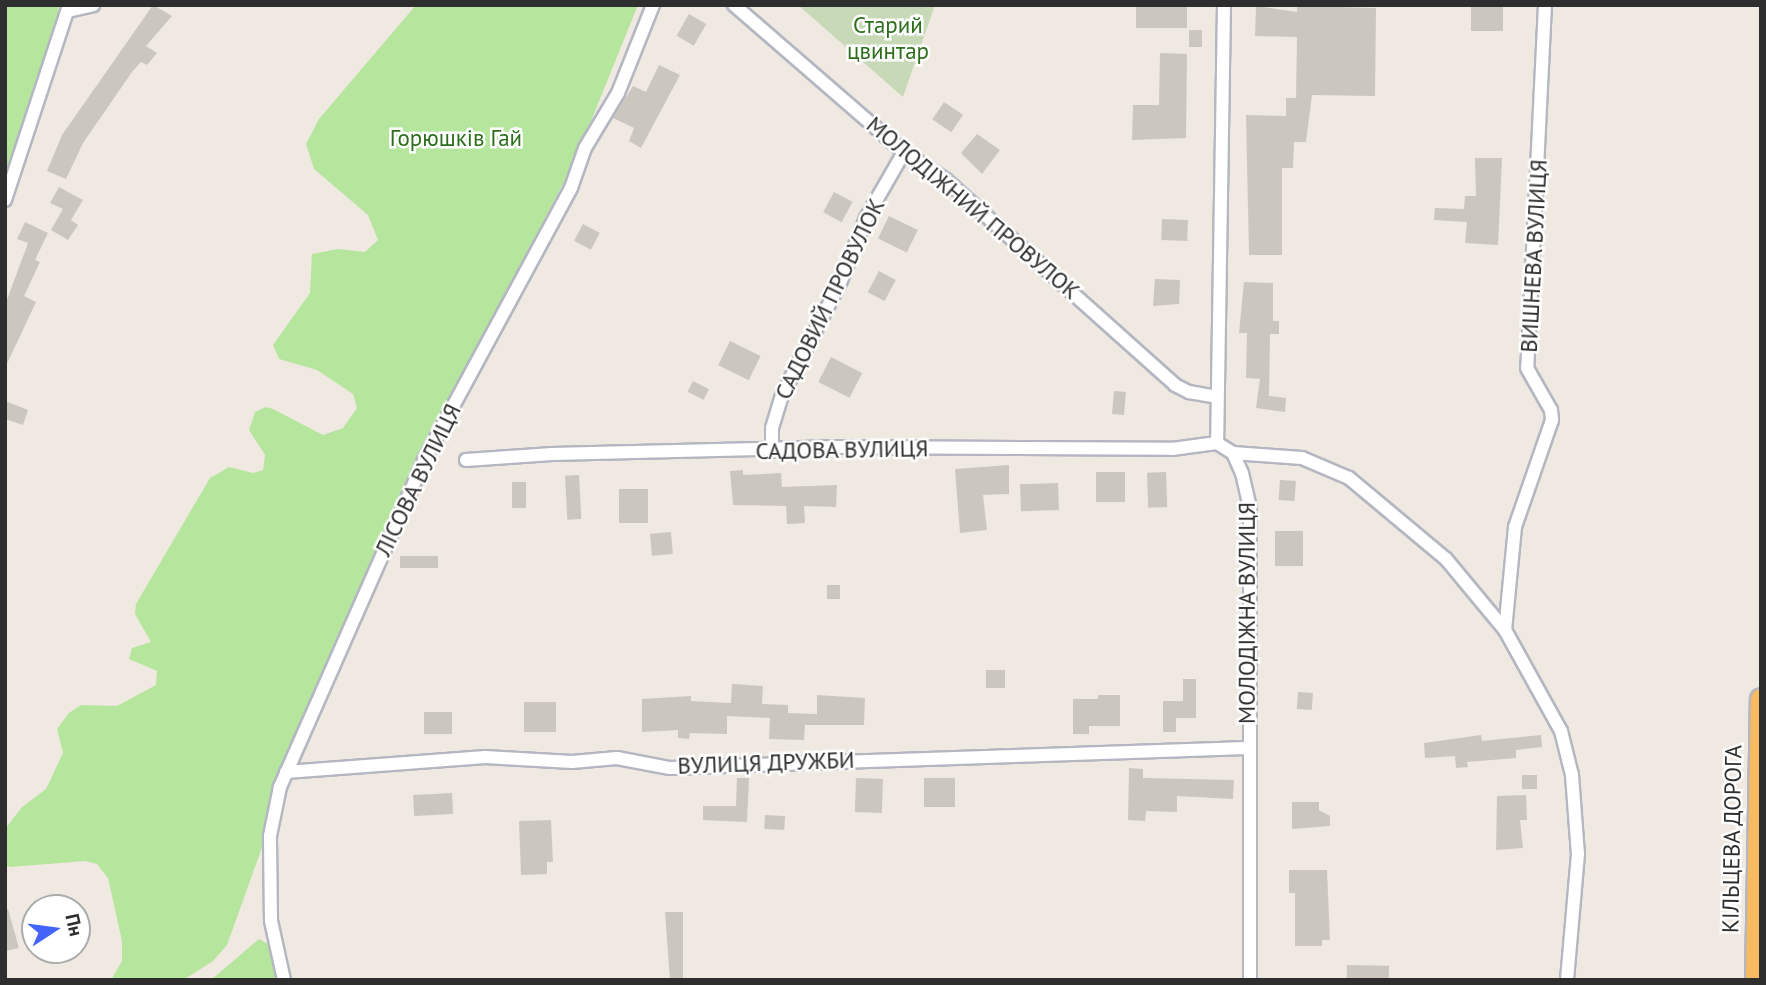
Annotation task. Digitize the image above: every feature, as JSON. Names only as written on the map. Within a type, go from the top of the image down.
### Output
[{"type":"highway","name":"КІЛЬЦЕВА ДОРОГА","points":[[1756,980],[1761,699]]},
{"type":"street","points":[[5,200],[33,105],[69,8],[93,5]]},
{"type":"street","name":"ЛІСОВА ВУЛИЦЯ","points":[[284,980],[271,921],[270,836],[286,772],[424,460],[571,188],[585,148],[618,93],[653,5]]},
{"type":"street","name":"МОЛОДІЖНИЙ ПРОВУЛОК","points":[[734,5],[904,152],[946,180],[1175,385],[1189,392],[1217,397]]},
{"type":"street","points":[[1224,5],[1217,443],[1233,453],[1302,458],[1349,478],[1446,559],[1505,630],[1560,732],[1569,759],[1578,854],[1567,980]]},
{"type":"street","name":"ВИШНЕВА ВУЛИЦЯ","points":[[1505,630],[1514,527],[1552,420],[1551,410],[1527,368],[1545,5]]},
{"type":"street","name":"САДОВИЙ ПРОВУЛОК","points":[[772,451],[772,428],[783,393],[840,283],[866,218],[904,152]]},
{"type":"street","name":"САДОВА ВУЛИЦЯ","points":[[467,460],[552,454],[1172,449],[1217,443]]},
{"type":"street","name":"МОЛОДІЖНА ВУЛИЦЯ","points":[[1233,453],[1247,484],[1250,508],[1247,748],[1250,980]]},
{"type":"street","name":"ВУЛИЦЯ ДРУЖБИ","points":[[286,772],[485,757],[572,762],[617,758],[670,768],[1247,748]]},
{"type":"green space","points":[[5,5],[59,5],[51,51],[5,193]]},
{"type":"green space","name":"Горюшків Гай","points":[[416,5],[638,5],[574,163],[394,505],[323,678],[227,945],[213,961],[183,980],[111,980],[122,961],[122,941],[108,878],[97,864],[85,861],[10,867],[5,865],[5,829],[22,807],[46,789],[63,753],[57,729],[69,713],[81,705],[117,706],[156,685],[157,671],[129,659],[132,648],[151,642],[135,614],[136,604],[210,478],[229,467],[253,473],[263,470],[265,455],[249,430],[255,412],[266,407],[273,409],[323,435],[343,428],[357,408],[353,394],[317,370],[279,359],[273,345],[310,293],[312,254],[338,249],[365,252],[378,240],[368,215],[314,169],[306,144],[319,119]]},
{"type":"green space","name":"Старий цвинтар","points":[[798,5],[935,5],[903,97]]},
{"type":"green space","points":[[259,939],[273,947],[285,980],[211,980]]},
{"type":"building","points":[[153,5],[172,16],[146,46],[157,53],[147,65],[141,62],[132,72],[83,143],[66,179],[47,171],[62,135]]},
{"type":"building","points":[[1136,5],[1187,5],[1187,28],[1136,28]]},
{"type":"building","points":[[1471,5],[1503,5],[1503,31],[1471,31]]},
{"type":"building","points":[[1256,6],[1297,12],[1297,6],[1376,8],[1375,96],[1312,95],[1306,142],[1294,142],[1293,168],[1282,168],[1282,255],[1249,255],[1246,115],[1286,116],[1286,98],[1296,98],[1297,37],[1255,36]]},
{"type":"building","points":[[689,14],[706,24],[694,46],[676,36]]},
{"type":"building","points":[[1189,30],[1202,30],[1202,47],[1189,47]]},
{"type":"building","points":[[1160,53],[1187,54],[1186,138],[1132,140],[1133,105],[1159,105]]},
{"type":"building","points":[[659,65],[680,75],[641,148],[629,141],[634,128],[613,118],[633,86],[646,92]]},
{"type":"building","points":[[944,102],[963,115],[951,132],[932,119]]},
{"type":"building","points":[[977,134],[1000,150],[982,174],[961,153]]},
{"type":"building","points":[[1475,158],[1502,158],[1498,245],[1465,243],[1467,222],[1434,220],[1435,208],[1464,209],[1465,196],[1476,196]]},
{"type":"building","points":[[59,187],[83,200],[71,220],[78,225],[68,240],[51,230],[63,209],[50,203]]},
{"type":"building","points":[[834,192],[853,202],[842,222],[823,212]]},
{"type":"building","points":[[889,216],[918,230],[907,252],[878,238]]},
{"type":"building","points":[[1162,219],[1188,220],[1187,241],[1161,240]]},
{"type":"building","points":[[25,222],[48,233],[35,260],[40,262],[24,296],[36,302],[5,368],[5,305],[28,243],[17,239]]},
{"type":"building","points":[[583,224],[600,233],[591,250],[574,241]]},
{"type":"building","points":[[879,271],[896,280],[885,301],[868,292]]},
{"type":"building","points":[[1155,279],[1180,280],[1179,304],[1153,306]]},
{"type":"building","points":[[1244,282],[1273,283],[1273,321],[1279,321],[1279,334],[1270,334],[1269,396],[1286,398],[1285,412],[1256,408],[1260,379],[1246,378],[1247,333],[1239,333]]},
{"type":"building","points":[[730,341],[761,356],[749,380],[718,365]]},
{"type":"building","points":[[831,357],[862,373],[849,398],[818,382]]},
{"type":"building","points":[[693,381],[709,389],[704,400],[688,392]]},
{"type":"building","points":[[1114,391],[1126,392],[1124,415],[1112,414]]},
{"type":"building","points":[[5,401],[28,410],[23,425],[5,419]]},
{"type":"building","points":[[1009,465],[1009,494],[983,495],[987,530],[960,533],[955,469]]},
{"type":"building","points":[[743,470],[743,475],[781,473],[782,487],[837,485],[836,507],[804,506],[805,523],[787,524],[786,506],[733,505],[730,471]]},
{"type":"building","points":[[1096,472],[1125,472],[1125,502],[1096,502]]},
{"type":"building","points":[[1166,472],[1167,507],[1148,508],[1147,473]]},
{"type":"building","points":[[579,475],[581,519],[567,520],[565,476]]},
{"type":"building","points":[[1280,480],[1296,481],[1295,501],[1279,500]]},
{"type":"building","points":[[512,482],[526,482],[526,508],[512,508]]},
{"type":"building","points":[[1058,483],[1059,510],[1021,511],[1020,484]]},
{"type":"building","points":[[619,489],[648,489],[648,523],[619,523]]},
{"type":"building","points":[[1275,531],[1303,531],[1303,566],[1275,566]]},
{"type":"building","points":[[671,532],[673,554],[652,556],[650,534]]},
{"type":"building","points":[[400,556],[438,556],[438,568],[400,568]]},
{"type":"building","points":[[827,585],[840,585],[840,599],[827,599]]},
{"type":"building","points":[[986,670],[1005,670],[1005,688],[986,688]]},
{"type":"building","points":[[1183,679],[1196,679],[1196,718],[1176,718],[1176,732],[1163,732],[1163,701],[1183,701]]},
{"type":"building","points":[[732,684],[763,686],[762,704],[788,705],[788,713],[817,714],[817,695],[865,698],[864,725],[805,725],[804,740],[769,739],[770,718],[727,716],[727,734],[690,733],[689,739],[678,738],[678,730],[642,732],[642,699],[691,696],[691,701],[731,703]]},
{"type":"building","points":[[1298,692],[1313,693],[1312,710],[1297,709]]},
{"type":"building","points":[[1098,695],[1120,695],[1120,726],[1089,726],[1089,734],[1073,734],[1073,699],[1098,699]]},
{"type":"building","points":[[524,702],[556,702],[556,732],[524,732]]},
{"type":"building","points":[[424,712],[452,712],[452,734],[424,734]]},
{"type":"building","points":[[1481,735],[1482,741],[1541,735],[1542,747],[1516,750],[1516,758],[1467,762],[1468,767],[1456,768],[1455,756],[1425,758],[1424,743]]},
{"type":"building","points":[[1129,768],[1143,769],[1143,778],[1234,780],[1233,799],[1177,796],[1177,812],[1146,811],[1145,821],[1128,820]]},
{"type":"building","points":[[1522,775],[1537,775],[1537,789],[1522,789]]},
{"type":"building","points":[[737,778],[749,778],[747,822],[703,820],[703,806],[736,806]]},
{"type":"building","points":[[856,778],[883,779],[882,813],[855,812]]},
{"type":"building","points":[[924,778],[955,778],[955,807],[924,807]]},
{"type":"building","points":[[452,793],[453,814],[414,816],[413,795]]},
{"type":"building","points":[[1526,795],[1527,820],[1520,820],[1523,848],[1496,850],[1497,796]]},
{"type":"building","points":[[1292,802],[1319,802],[1319,810],[1330,816],[1330,826],[1292,829]]},
{"type":"building","points":[[765,815],[785,816],[784,830],[764,829]]},
{"type":"building","points":[[551,820],[553,862],[547,862],[547,874],[521,875],[519,821]]},
{"type":"building","points":[[1289,870],[1327,870],[1330,940],[1322,940],[1322,946],[1295,946],[1295,893],[1289,893]]},
{"type":"building","points":[[8,909],[19,948],[5,951],[5,910]]},
{"type":"building","points":[[665,912],[683,912],[683,980],[670,980]]},
{"type":"building","points":[[1347,965],[1389,966],[1389,980],[1347,980]]}]
